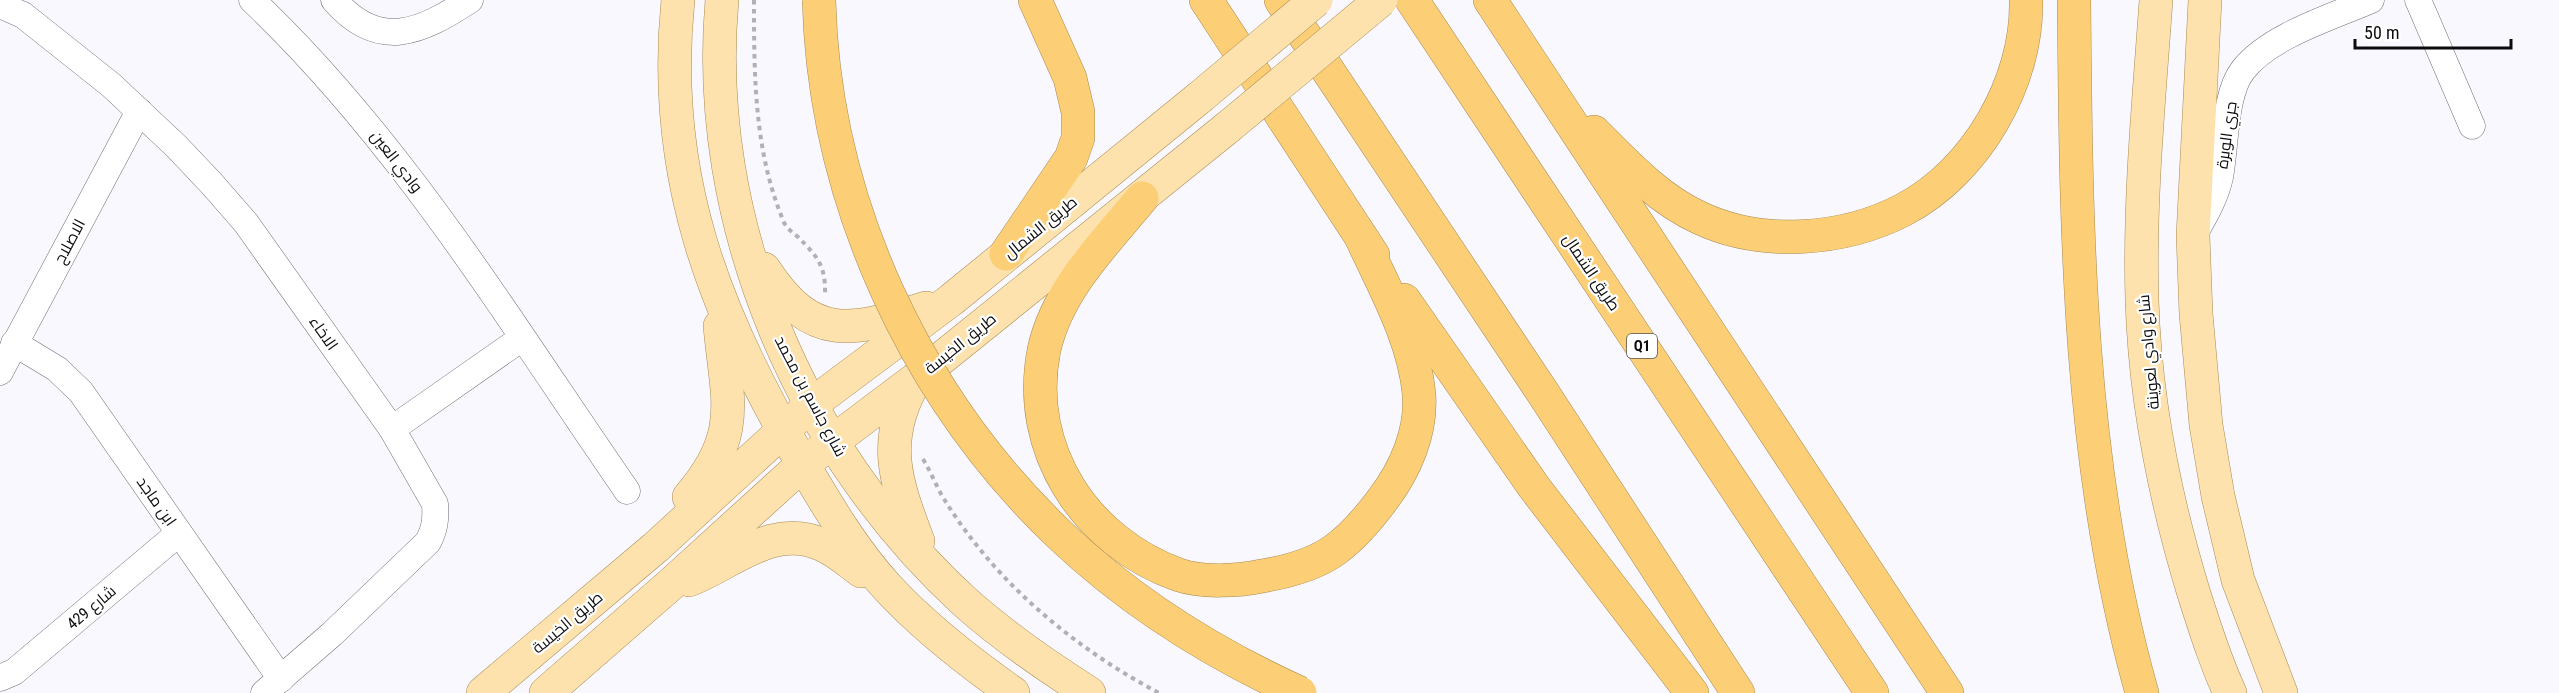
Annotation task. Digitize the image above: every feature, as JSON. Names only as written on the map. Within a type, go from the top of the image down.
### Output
[{"type":"highway","points":[[819,0],[826,86],[838,147],[863,235],[897,312],[927,368],[971,433],[1027,501],[1062,537],[1101,570],[1157,613],[1231,659],[1300,693]]},
{"type":"highway","points":[[1006,254],[1071,158],[1078,138],[1078,112],[1070,78],[1035,0]]},
{"type":"highway","points":[[1206,0],[1361,237],[1534,487],[1692,693]]},
{"type":"highway","points":[[1281,0],[1543,393],[1738,693]]},
{"type":"highway","name":"طريق الشمال","points":[[1412,0],[1872,693]]},
{"type":"highway","points":[[1490,0],[1947,693]]},
{"type":"highway","points":[[1548,87],[1656,191],[1699,218],[1758,234],[1806,236],[1830,233],[1853,228],[1904,209],[1947,177],[1969,154],[1995,117],[2009,89],[2024,39],[2026,0]]},
{"type":"highway","points":[[2074,0],[2075,140],[2085,371],[2104,520],[2128,643],[2142,693]]},
{"type":"highway","points":[[1142,198],[1086,264],[1059,308],[1044,350],[1040,391],[1045,431],[1057,467],[1074,497],[1096,524],[1131,552],[1181,576],[1236,581],[1287,572],[1334,551],[1364,525],[1396,482],[1416,435],[1419,397],[1415,369],[1402,326],[1361,237]]},
{"type":"main road","points":[[678,0],[673,50],[673,85],[680,155],[694,223],[717,288],[747,361],[783,430],[848,538],[888,588],[937,635],[1013,693]]},
{"type":"main road","name":"شارع جاسم بن محمد","points":[[722,0],[719,49],[721,113],[729,177],[744,239],[773,324],[812,404],[858,480],[893,526],[928,565],[965,602],[1005,635],[1089,693]]},
{"type":"main road","name":"طريق الشمال","points":[[783,430],[812,404],[951,300],[1317,0]]},
{"type":"main road","name":"طريق الخيسة","points":[[546,693],[670,585],[803,464],[917,378],[1142,198],[1381,0]]},
{"type":"main road","name":"شارع وادي لعوينة","points":[[2156,0],[2142,220],[2142,300],[2146,364],[2157,448],[2182,556],[2206,633],[2229,693]]},
{"type":"main road","points":[[2205,0],[2193,236],[2196,314],[2206,425],[2218,496],[2238,580],[2281,693]]},
{"type":"main road","points":[[744,239],[784,298],[810,317],[825,323],[854,327],[869,326],[951,300]]},
{"type":"main road","points":[[656,547],[680,507],[713,465],[726,432],[729,395],[717,288]]},
{"type":"main road","points":[[917,378],[902,405],[893,447],[894,466],[901,497],[928,565]]},
{"type":"main road","name":"طريق الخيسة","points":[[483,693],[656,547],[783,430]]},
{"type":"main road","points":[[670,585],[708,573],[763,542],[797,538],[828,547],[888,588]]},
{"type":"street","name":"وادي العين","points":[[252,0],[310,57],[375,132],[439,216],[627,491]]},
{"type":"street","points":[[334,0],[364,25],[402,32],[427,26],[470,0]]},
{"type":"street","name":"جري الوبرة","points":[[2193,236],[2220,180],[2232,93],[2242,70],[2260,53],[2289,36],[2371,0]]},
{"type":"street","points":[[2418,0],[2472,126]]},
{"type":"street","name":"الاخاء","points":[[0,5],[23,15],[139,111],[177,146],[246,223],[392,429],[432,498],[436,517],[434,530],[428,542],[273,686]]},
{"type":"street","name":"الاصلاح","points":[[0,372],[139,111]]},
{"type":"street","points":[[392,429],[522,338]]},
{"type":"street","name":"ابن ماجد","points":[[14,343],[50,364],[81,392],[179,533],[273,686]]},
{"type":"street","name":"شارع 429","points":[[0,678],[14,672],[179,533]]},
{"type":"path","points":[[754,0],[754,74],[759,133],[765,162],[784,224],[823,267],[826,286],[825,323]]},
{"type":"path","points":[[893,447],[910,449],[924,460],[944,499],[967,532],[1018,591],[1083,646],[1159,693]]}]
